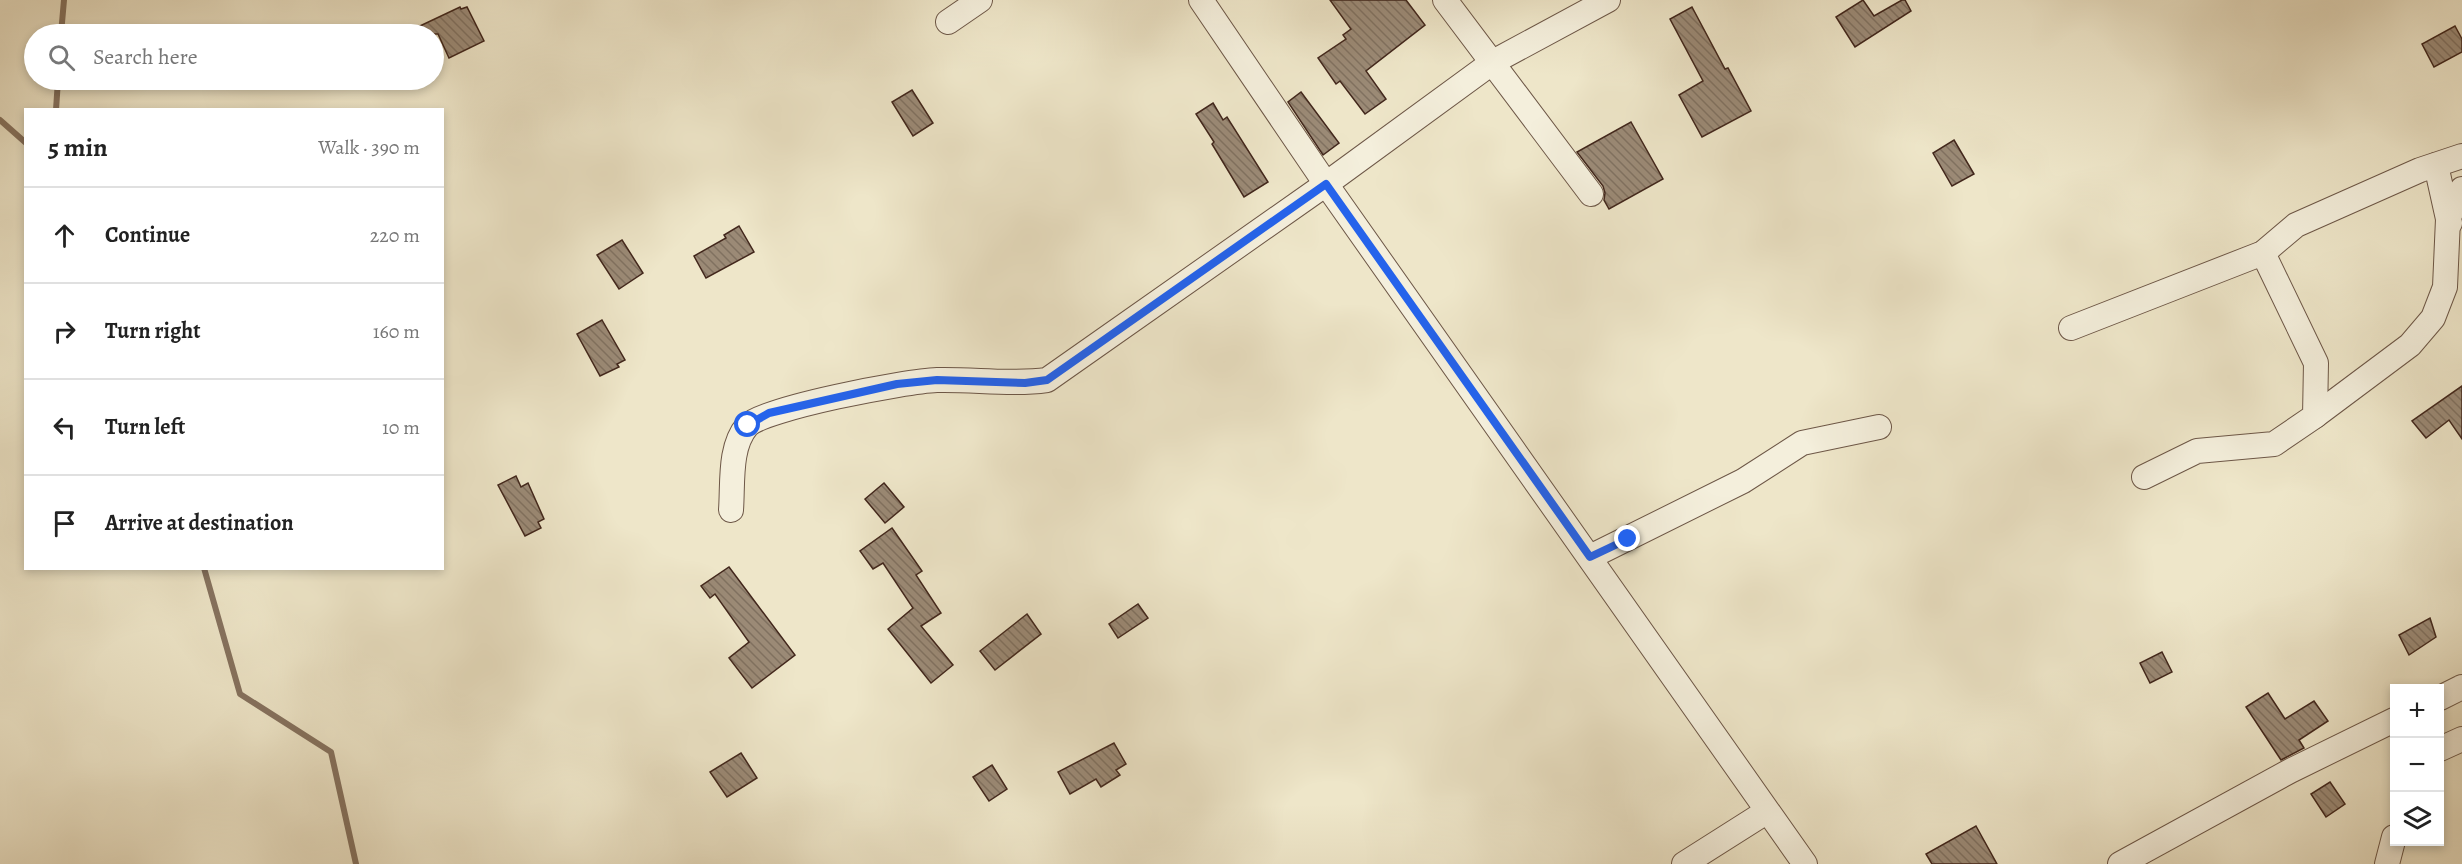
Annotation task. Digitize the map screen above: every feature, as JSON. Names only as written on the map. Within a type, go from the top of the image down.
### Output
[{"type":"street","points":[[948,22],[980,0]]},
{"type":"street","points":[[1201,0],[1326,184],[1590,557],[1766,812],[1805,864]]},
{"type":"street","points":[[1445,0],[1591,194]]},
{"type":"street","points":[[731,510],[736,444],[748,425],[769,413],[897,384],[937,380],[1025,383],[1047,380],[1326,184],[1493,62],[1608,0]]},
{"type":"street","points":[[2071,328],[2263,254],[2296,225],[2462,156]]},
{"type":"street","points":[[2144,477],[2197,451],[2274,444],[2410,345],[2433,318],[2445,287],[2448,219],[2436,165]]},
{"type":"street","points":[[2448,219],[2462,189]]},
{"type":"street","points":[[2448,219],[2462,240]]},
{"type":"street","points":[[2263,254],[2316,363],[2315,416]]},
{"type":"street","points":[[1590,557],[1743,481],[1802,443],[1879,427]]},
{"type":"street","points":[[2444,696],[2462,687]]},
{"type":"street","points":[[2120,864],[2290,771],[2390,722]]},
{"type":"street","points":[[2444,747],[2462,739]]},
{"type":"street","points":[[1684,864],[1766,812]]},
{"type":"street","points":[[2387,864],[2392,846]]},
{"type":"building","points":[[1330,0],[1406,0],[1425,25],[1366,71],[1386,99],[1365,114],[1340,81],[1336,84],[1318,58],[1346,39],[1343,35],[1351,29]]},
{"type":"building","points":[[1863,0],[1874,16],[1902,0],[1905,0],[1911,11],[1855,47],[1836,17]]},
{"type":"building","points":[[460,7],[461,9],[467,7],[484,41],[449,58],[444,47],[444,24],[424,24]]},
{"type":"building","points":[[1692,7],[1725,69],[1728,68],[1751,111],[1702,137],[1679,95],[1703,81],[1670,19]]},
{"type":"building","points":[[2455,26],[2462,39],[2462,52],[2434,67],[2422,44]]},
{"type":"building","points":[[912,90],[933,123],[913,136],[892,102]]},
{"type":"building","points":[[1301,92],[1339,143],[1323,155],[1288,102]]},
{"type":"building","points":[[1213,103],[1223,120],[1227,117],[1268,182],[1244,197],[1196,114]]},
{"type":"building","points":[[1631,122],[1663,179],[1609,209],[1604,200],[1603,186],[1577,152]]},
{"type":"building","points":[[1954,140],[1974,174],[1952,186],[1933,153]]},
{"type":"building","points":[[739,226],[754,252],[706,278],[694,256],[726,238],[724,235]]},
{"type":"building","points":[[622,240],[643,273],[619,289],[597,255]]},
{"type":"building","points":[[602,320],[625,360],[617,364],[619,367],[600,376],[577,334]]},
{"type":"building","points":[[2462,386],[2462,439],[2449,420],[2426,438],[2412,421]]},
{"type":"building","points":[[516,476],[521,487],[528,483],[544,519],[538,522],[541,528],[525,536],[498,485]]},
{"type":"building","points":[[884,483],[904,507],[885,523],[865,499]]},
{"type":"building","points":[[892,528],[922,571],[916,575],[941,613],[921,626],[953,665],[931,683],[888,629],[913,608],[883,563],[873,569],[860,551]]},
{"type":"building","points":[[729,567],[795,655],[752,688],[729,658],[749,642],[715,594],[710,598],[701,586]]},
{"type":"building","points":[[1138,604],[1148,618],[1118,638],[1109,624]]},
{"type":"building","points":[[1027,614],[1041,634],[995,670],[980,651]]},
{"type":"building","points":[[2430,618],[2436,637],[2409,655],[2399,635]]},
{"type":"building","points":[[2162,652],[2172,672],[2150,683],[2140,663]]},
{"type":"building","points":[[2268,693],[2285,719],[2314,701],[2328,721],[2299,740],[2304,748],[2281,760],[2246,707]]},
{"type":"building","points":[[1114,743],[1126,764],[1116,770],[1120,775],[1101,787],[1096,779],[1070,794],[1058,772]]},
{"type":"building","points":[[741,753],[757,778],[727,797],[710,772]]},
{"type":"building","points":[[992,765],[1007,789],[989,801],[973,777]]},
{"type":"building","points":[[2330,782],[2345,804],[2326,817],[2311,794]]},
{"type":"building","points":[[1976,826],[1997,864],[1932,864],[1926,854]]},
{"type":"waterway","points":[[62,24],[64,0]]},
{"type":"waterway","points":[[56,108],[57,90]]},
{"type":"waterway","points":[[0,120],[24,141]]},
{"type":"waterway","points":[[205,570],[240,694],[331,752],[356,864]]},
{"type":"route","points":[[748,425],[769,413],[897,384],[937,380],[1025,383],[1047,380],[1326,184],[1590,557],[1628,539]]}]
